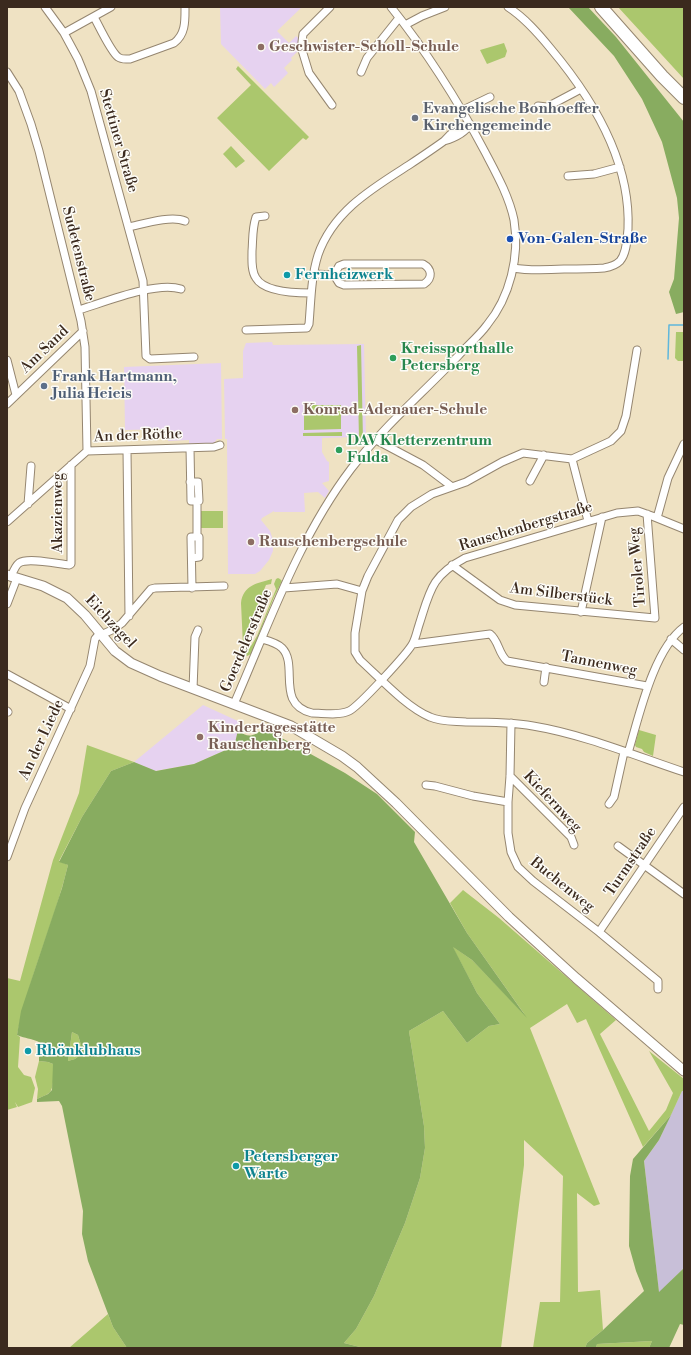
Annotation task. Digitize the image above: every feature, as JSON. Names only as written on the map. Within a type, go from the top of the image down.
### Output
[{"type":"highway","points":[[601,7],[662,76],[684,98]]},
{"type":"highway","points":[[662,76],[684,107]]},
{"type":"main road","name":"Eichzagel","points":[[11,577],[43,586],[62,595],[80,610],[115,652],[131,663],[193,689],[291,726],[342,756],[357,767],[396,803],[509,917],[576,978],[684,1071]]},
{"type":"street","name":"Stettiner Straße","points":[[45,7],[64,33],[78,59],[91,91],[129,227],[142,281],[144,291],[147,358],[194,357]]},
{"type":"street","points":[[64,33],[94,18],[111,7]]},
{"type":"street","points":[[94,18],[114,53],[120,58],[124,59],[174,43],[178,40],[183,31],[185,7]]},
{"type":"street","points":[[330,7],[303,34],[302,50],[310,73],[332,105]]},
{"type":"street","name":"Goerdelerstraße","points":[[234,704],[301,550],[324,508],[346,476],[376,440],[488,324],[504,296],[513,268],[515,234],[512,214],[498,178],[463,110],[436,68],[391,7]]},
{"type":"street","points":[[405,25],[444,7]]},
{"type":"street","points":[[508,7],[530,24],[564,64],[604,126],[620,167],[626,193],[628,216],[625,252],[621,260],[615,265],[604,268],[526,270],[513,268]]},
{"type":"street","points":[[361,72],[366,58],[400,18]]},
{"type":"street","name":"Sudetenstraße","points":[[7,72],[19,91],[31,124],[79,310],[83,331],[86,451]]},
{"type":"street","points":[[538,106],[547,107],[581,89]]},
{"type":"street","points":[[463,110],[490,97]]},
{"type":"street","points":[[246,330],[305,329],[309,324],[311,293],[318,255],[335,224],[350,206],[367,192],[444,141],[450,134],[464,125],[470,124]]},
{"type":"street","points":[[568,176],[594,174],[620,167]]},
{"type":"street","points":[[265,216],[256,217],[253,227],[252,261],[256,278],[264,286],[270,289],[311,293]]},
{"type":"street","points":[[129,227],[166,220],[180,219],[185,221]]},
{"type":"street","points":[[344,264],[423,264],[430,271],[429,280],[424,284],[344,285],[339,283],[334,275],[339,266],[344,264]]},
{"type":"street","points":[[314,274],[334,275]]},
{"type":"street","points":[[79,310],[121,296],[144,291],[173,286],[181,289]]},
{"type":"street","name":"Am Sand","points":[[7,404],[83,331]]},
{"type":"street","points":[[637,350],[626,416],[621,431],[611,441],[572,459],[523,453],[502,462],[466,482],[451,486],[432,494],[411,507],[398,520],[368,576],[362,591],[355,625],[355,652],[360,660],[409,705],[432,718],[451,721],[511,723],[533,726],[574,736],[684,772]]},
{"type":"street","points":[[7,360],[16,395]]},
{"type":"street","points":[[376,440],[423,465],[451,486]]},
{"type":"street","points":[[657,518],[668,478],[684,444]]},
{"type":"street","name":"An der Röthe","points":[[7,522],[86,451],[214,447],[220,445]]},
{"type":"street","points":[[190,448],[191,501],[197,500],[198,537],[191,537],[192,588]]},
{"type":"street","points":[[126,450],[129,616]]},
{"type":"street","points":[[530,481],[544,455]]},
{"type":"street","points":[[572,459],[588,521]]},
{"type":"street","name":"Akazienweg","points":[[11,577],[17,565],[22,562],[39,561],[71,564],[71,465]]},
{"type":"street","points":[[28,504],[31,466]]},
{"type":"street","name":"Rauschenbergstraße","points":[[262,638],[278,644],[284,650],[287,656],[291,695],[297,704],[307,712],[339,713],[350,711],[382,680],[413,644],[430,591],[437,578],[452,565],[465,558],[588,521],[624,512],[638,512],[647,514],[684,529]]},
{"type":"street","name":"Tiroler Weg","points":[[647,514],[655,618]]},
{"type":"street","points":[[581,612],[602,517]]},
{"type":"street","name":"Am Silberstück","points":[[452,565],[500,600],[515,605],[655,618]]},
{"type":"street","points":[[7,604],[11,577]]},
{"type":"street","name":"Goerdelerstraße","points":[[284,588],[317,587],[337,584],[362,591]]},
{"type":"street","points":[[100,634],[118,626],[129,616],[151,589],[224,586]]},
{"type":"street","points":[[609,804],[614,797],[626,752],[648,686],[672,639],[678,631],[684,627]]},
{"type":"street","points":[[193,689],[195,637],[198,630]]},
{"type":"street","name":"An der Liede","points":[[7,857],[25,808],[90,666],[95,639],[100,634]]},
{"type":"street","name":"Tannenweg","points":[[413,644],[490,634],[495,637],[502,657],[507,660],[648,686]]},
{"type":"street","points":[[672,639],[684,650]]},
{"type":"street","name":"Tannenweg","points":[[544,682],[546,667]]},
{"type":"street","points":[[7,674],[71,709]]},
{"type":"street","name":"Buchenweg","points":[[511,723],[508,833],[511,852],[518,867],[533,881],[599,932],[658,981],[658,989]]},
{"type":"street","name":"Kiefernweg","points":[[510,776],[571,837],[574,845]]},
{"type":"street","points":[[426,785],[473,796],[508,802]]},
{"type":"street","name":"Turmstraße","points":[[599,932],[684,807]]},
{"type":"street","points":[[618,846],[684,894]]},
{"type":"shaded area","name":"Geschwister-Scholl-Schule","points":[[220,7],[302,7],[277,31],[289,43],[296,36],[298,38],[299,50],[284,68],[288,73],[274,87],[271,83],[265,89],[221,44]]},
{"type":"shaded area","name":"Konrad-Adenauer-Schule","points":[[272,342],[273,345],[364,344],[366,440],[359,440],[358,437],[322,438],[322,452],[329,462],[329,481],[322,483],[329,491],[325,498],[318,492],[304,493],[305,512],[274,511],[262,518],[261,520],[270,531],[273,540],[273,551],[269,560],[260,571],[255,574],[228,574],[227,439],[225,439],[224,379],[243,378],[243,351],[246,343]]},
{"type":"shaded area","points":[[221,363],[222,439],[217,439],[214,443],[189,444],[189,440],[168,441],[168,429],[125,430],[124,367]]},
{"type":"shaded area","name":"Kindertagesstätte Rauschenberg","points":[[203,705],[240,722],[235,743],[228,749],[194,764],[155,771],[134,762]]},
{"type":"shaded area","points":[[682,1091],[684,1091],[684,1268],[659,1293],[644,1161],[659,1140]]},
{"type":"green space","points":[[568,7],[588,7],[616,37],[684,122],[684,312],[676,314],[669,292],[674,279],[679,218],[677,198],[662,142],[642,99],[614,56]]},
{"type":"green space","points":[[618,7],[684,7],[684,79]]},
{"type":"green space","points":[[504,43],[507,51],[505,57],[487,64],[480,50]]},
{"type":"green space","points":[[238,66],[309,137],[306,140],[303,138],[269,171],[217,118],[251,85],[236,69]]},
{"type":"green space","points":[[231,146],[245,161],[236,168],[223,154]]},
{"type":"green space","points":[[676,332],[684,332],[684,361],[678,361],[675,358]]},
{"type":"green space","points":[[361,345],[363,440],[359,440],[357,346]]},
{"type":"green space","points":[[304,405],[341,405],[341,429],[304,430]]},
{"type":"green space","points":[[342,432],[342,436],[303,436],[303,433]]},
{"type":"green space","points":[[199,511],[223,511],[223,528],[199,528]]},
{"type":"green space","points":[[278,578],[282,581],[251,654],[247,656],[244,654],[244,651],[249,643],[251,646],[257,636],[276,589],[274,584]]},
{"type":"green space","points":[[272,579],[271,584],[266,585],[244,638],[247,638],[243,646],[242,597],[252,586]]},
{"type":"green space","points":[[263,729],[269,731],[345,773],[377,794],[415,832],[414,842],[467,933],[527,1018],[472,960],[453,947],[477,993],[500,1024],[489,1026],[467,1043],[443,1011],[409,1031],[424,1126],[425,1148],[420,1178],[405,1223],[374,1296],[356,1329],[344,1343],[364,1348],[127,1348],[113,1327],[88,1261],[82,1234],[83,1211],[62,1106],[59,1101],[37,1102],[37,1099],[48,1094],[52,1090],[53,1064],[39,1061],[39,1057],[43,1054],[44,1049],[39,1042],[17,1035],[21,1011],[62,888],[68,865],[59,862],[82,817],[111,771],[134,762],[156,771],[194,764],[228,749],[235,743],[238,730],[245,735],[251,736]],"holes":[[[72,1032],[78,1035],[81,1045],[80,1055],[75,1059],[68,1061]]]},
{"type":"green space","points":[[639,730],[656,735],[653,756],[636,747],[635,745]]},
{"type":"green space","points":[[87,745],[134,762],[111,771],[82,817],[59,861],[68,865],[56,908],[28,992],[17,1035],[20,1037],[18,1067],[24,1075],[31,1077],[35,1088],[32,1102],[18,1107],[15,1102],[17,1107],[7,1110],[7,978],[20,981],[53,860],[79,793]]},
{"type":"green space","points":[[463,890],[499,918],[616,1020],[600,1034],[649,1131],[666,1110],[673,1093],[649,1051],[684,1079],[684,1091],[682,1091],[671,1115],[643,1147],[586,1019],[577,1023],[567,1004],[530,1028],[600,1204],[594,1206],[577,1193],[578,1292],[600,1290],[603,1330],[587,1343],[585,1348],[533,1348],[540,1302],[560,1302],[563,1176],[524,1140],[524,1165],[501,1348],[364,1348],[344,1343],[356,1329],[374,1296],[405,1223],[420,1178],[425,1148],[424,1126],[409,1031],[443,1011],[467,1043],[489,1026],[500,1024],[477,993],[452,946],[472,960],[525,1015],[467,933],[450,903]]},
{"type":"green space","points":[[72,1032],[78,1035],[81,1045],[80,1055],[75,1059],[68,1061]]},
{"type":"green space","points":[[39,1061],[53,1064],[53,1084],[51,1091],[37,1099],[38,1089],[35,1077]]},
{"type":"green space","points":[[671,1115],[659,1140],[644,1161],[659,1292],[684,1268],[684,1325],[680,1324],[669,1348],[649,1348],[652,1341],[597,1344],[596,1348],[585,1348],[587,1343],[644,1291],[636,1271],[629,1246],[630,1176],[633,1159]]},
{"type":"green space","points":[[108,1314],[113,1327],[127,1348],[69,1348]]},
{"type":"green space","points":[[652,1341],[649,1348],[596,1348],[597,1344]]},
{"type":"waterway","points":[[668,359],[669,325],[684,325]]},
{"type":"place","name":"Geschwister-Scholl-Schule","points":[[261,47]]},
{"type":"place","name":"Evangelische Bonhoeffer Kirchengemeinde","points":[[415,118]]},
{"type":"place","name":"Von-Galen-Straße","points":[[510,239]]},
{"type":"place","name":"Fernheizwerk","points":[[287,275]]},
{"type":"place","name":"Kreissporthalle Petersberg","points":[[393,358]]},
{"type":"place","name":"Frank Hartmann, Julia Heieis","points":[[44,386]]},
{"type":"place","name":"Konrad-Adenauer-Schule","points":[[295,410]]},
{"type":"place","name":"DAV Kletterzentrum Fulda","points":[[339,450]]},
{"type":"place","name":"Rauschenbergschule","points":[[251,542]]},
{"type":"place","name":"Kindertagesstätte Rauschenberg","points":[[200,737]]},
{"type":"place","name":"Rhönklubhaus","points":[[28,1051]]},
{"type":"place","name":"Petersberger Warte","points":[[236,1166]]}]
